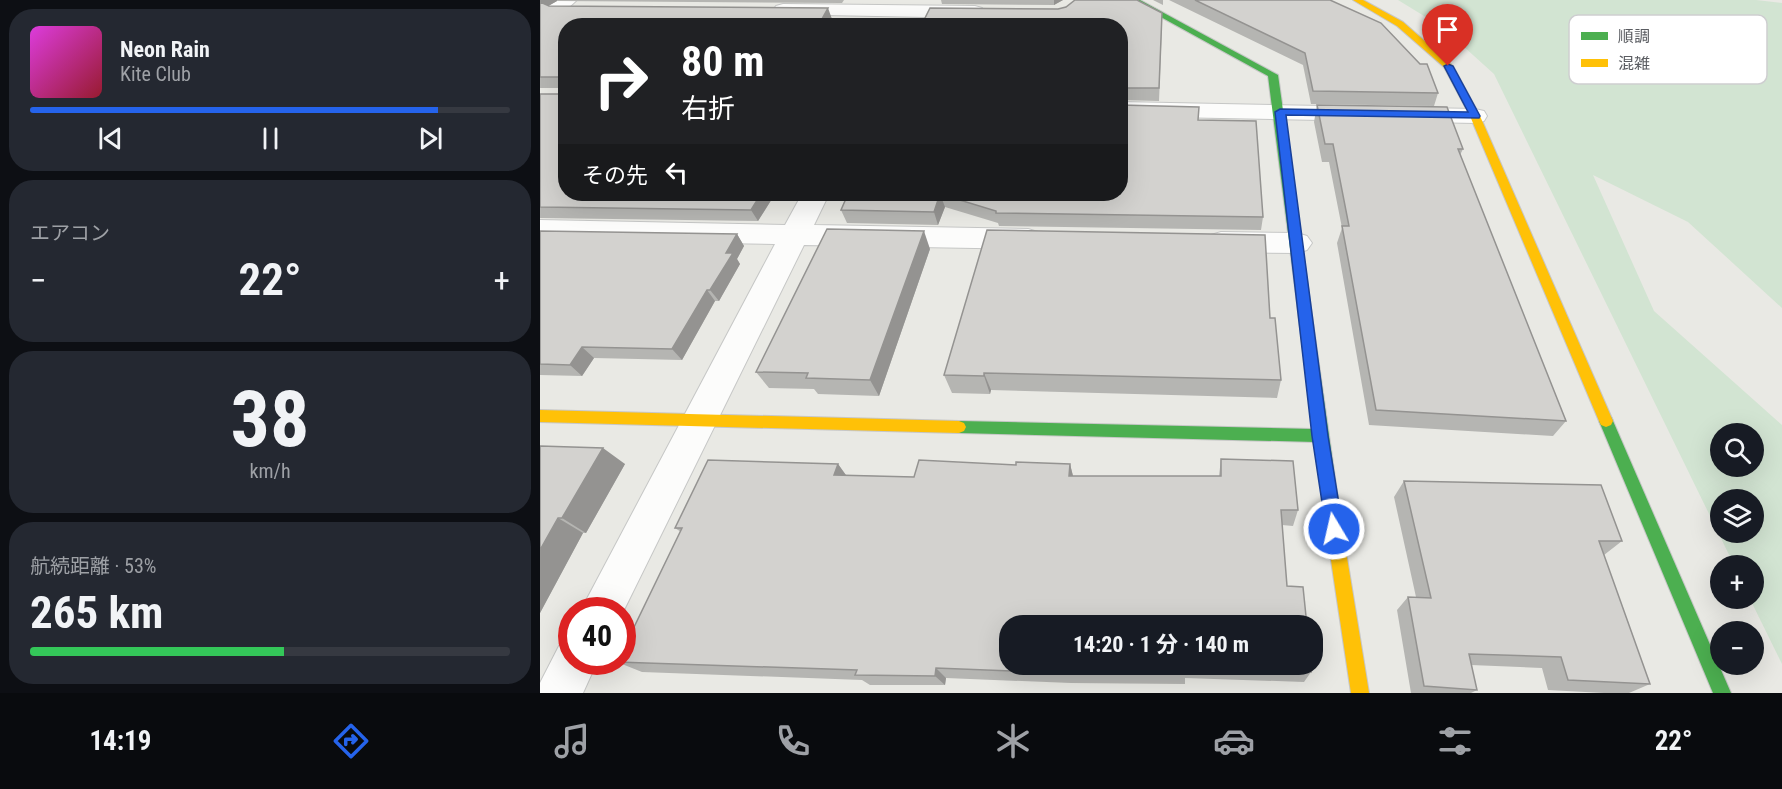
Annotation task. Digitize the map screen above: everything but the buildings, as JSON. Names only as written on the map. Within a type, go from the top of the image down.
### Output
[{"type":"street","points":[[1134,0],[1273,75],[1280,112],[1320,436],[1360,693]]},
{"type":"street","points":[[1357,0],[1400,24],[1448,66],[1475,116],[1722,693]]},
{"type":"street","points":[[540,23],[568,6]]},
{"type":"street","points":[[767,10],[1000,12]]},
{"type":"street","points":[[1128,109],[1475,116]]},
{"type":"street","points":[[609,597],[700,422],[810,201]]},
{"type":"street","points":[[540,230],[1057,240]]},
{"type":"street","points":[[1189,242],[1297,243]]},
{"type":"street","points":[[540,417],[1320,436]]},
{"type":"street","points":[[559,693],[568,675]]},
{"type":"green space","points":[[1398,0],[1756,0],[1782,3],[1782,308],[1688,222],[1593,175],[1654,311],[1782,425],[1782,664],[1764,627],[1764,621],[1761,621],[1755,609],[1764,609],[1764,555],[1729,555],[1723,543],[1764,543],[1764,489],[1710,489],[1710,516],[1494,74],[1442,27]]},
{"type":"traffic: fast","points":[[1134,0],[1273,75],[1334,527]]},
{"type":"traffic: fast","points":[[1606,421],[1722,693]]},
{"type":"traffic: fast","points":[[959,427],[1320,436]]},
{"type":"traffic: slow","points":[[1357,0],[1400,24],[1448,66],[1475,116],[1606,421]]},
{"type":"traffic: slow","points":[[540,416],[959,427]]},
{"type":"traffic: slow","points":[[1334,527],[1360,693]]},
{"type":"route","points":[[1334,529],[1320,436],[1280,112],[1475,116],[1448,66]]}]
